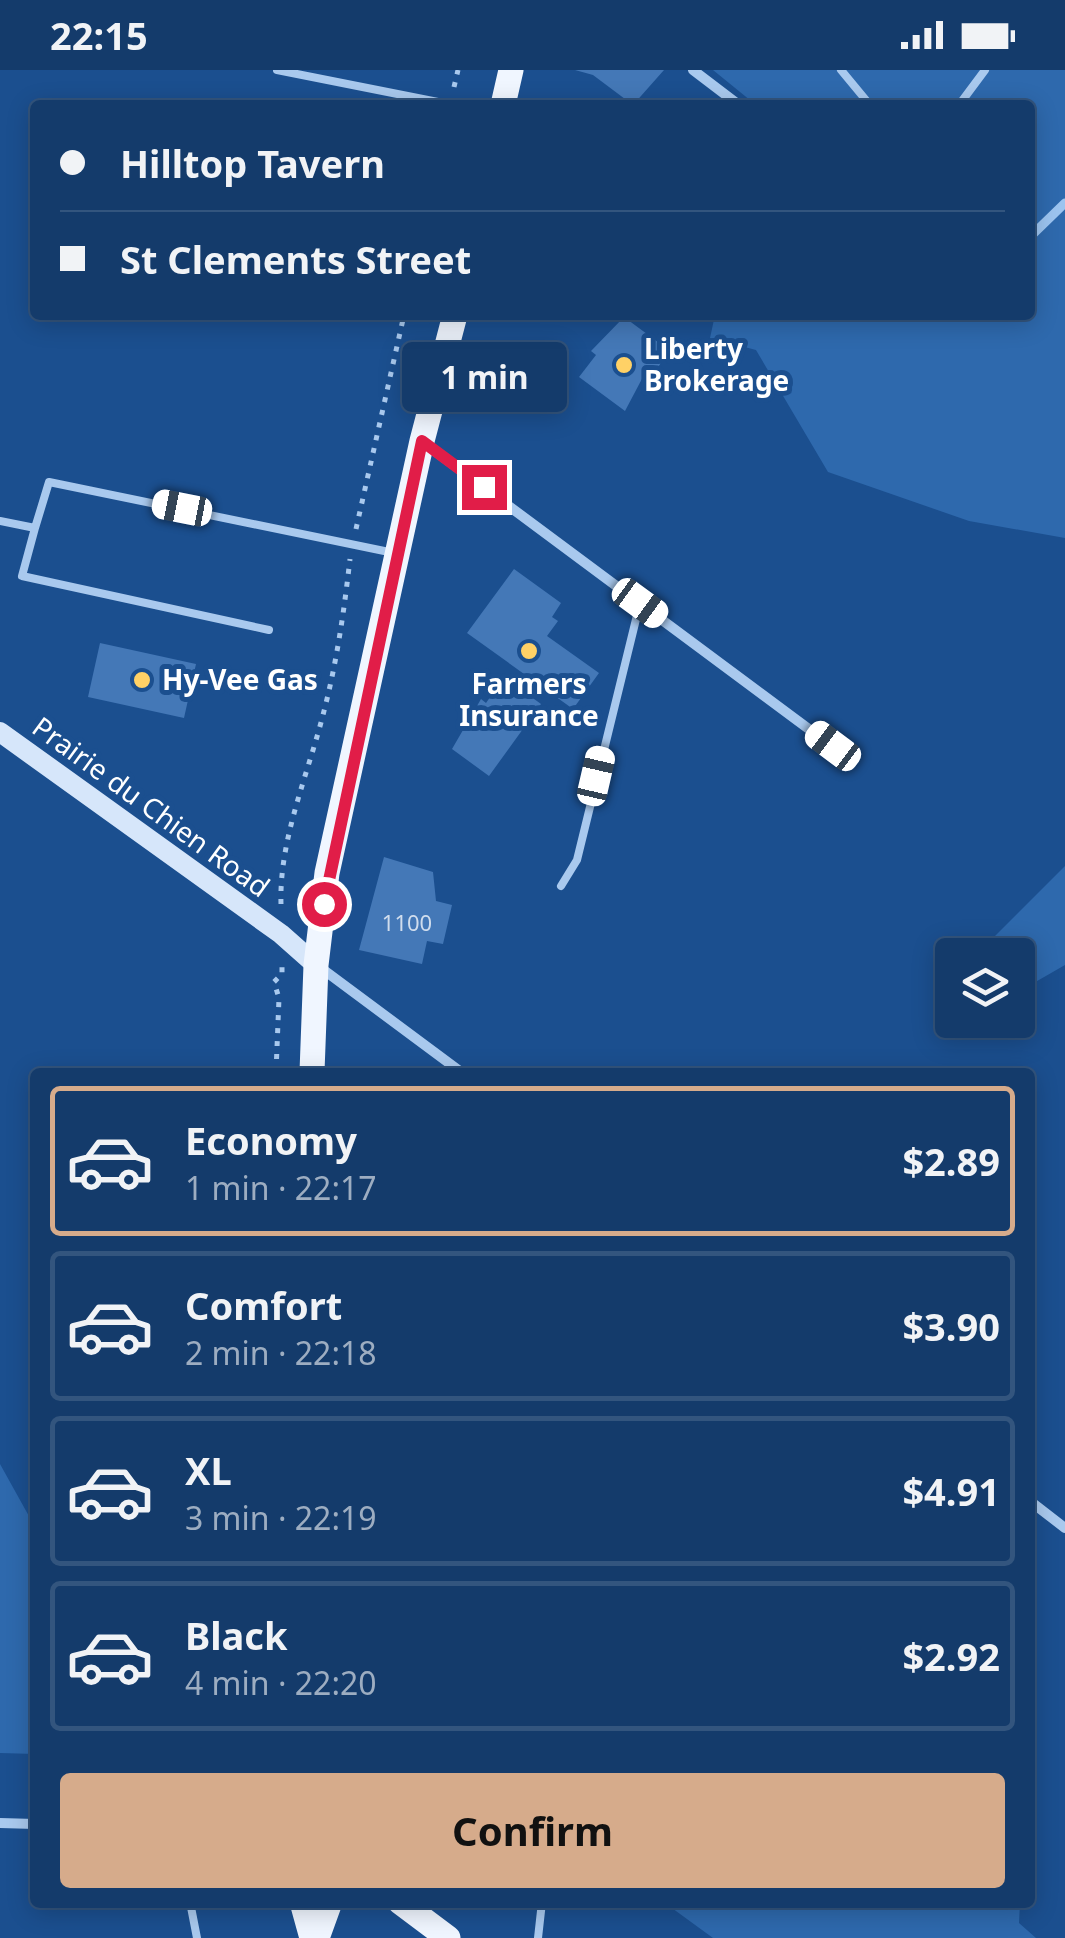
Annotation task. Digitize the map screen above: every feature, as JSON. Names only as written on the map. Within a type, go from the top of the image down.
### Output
[{"type":"main road","points":[[505,100],[511,70]]},
{"type":"main road","points":[[312,1068],[316,964],[327,874],[422,441],[454,320]]},
{"type":"main road","points":[[304,1908],[315,1938]]},
{"type":"main road","points":[[315,1938],[328,1908]]},
{"type":"main road","points":[[408,1908],[448,1938]]},
{"type":"street","points":[[693,70],[732,100]]},
{"type":"street","points":[[422,441],[833,746]]},
{"type":"street","name":"Prairie du Chien Road","points":[[0,732],[281,934],[316,964]]},
{"type":"street","points":[[316,964],[455,1068]]},
{"type":"street","points":[[1035,1506],[1065,1528]]},
{"type":"street","points":[[0,1823],[30,1824]]},
{"type":"lane","points":[[277,70],[428,100]]},
{"type":"lane","points":[[841,70],[866,100]]},
{"type":"lane","points":[[963,100],[985,70]]},
{"type":"lane","points":[[270,630],[22,576],[48,482],[398,554]]},
{"type":"lane","points":[[0,521],[35,528]]},
{"type":"lane","points":[[560,886],[577,860],[640,603]]},
{"type":"lane","points":[[191,1908],[196,1938]]},
{"type":"lane","points":[[538,1938],[541,1908]]},
{"type":"path","points":[[276,1068],[279,998],[274,982],[282,974],[280,862],[324,714],[342,630],[352,544],[403,320]]},
{"type":"shaded area","points":[[713,70],[1065,70],[1065,538],[969,521],[828,472],[756,350],[710,338],[714,320],[1035,320],[1035,100],[750,100]]},
{"type":"shaded area","points":[[1065,866],[1065,965],[1035,982],[1035,938],[993,938]]},
{"type":"shaded area","points":[[0,1464],[30,1518],[30,1754],[0,1753]]},
{"type":"shaded area","points":[[672,1908],[1020,1908],[1019,1923],[1036,1938],[713,1938]]},
{"type":"building","points":[[575,70],[664,70],[637,100],[626,100],[593,75]]},
{"type":"building","name":"Liberty Brokerage","points":[[621,320],[628,320],[670,351],[649,379],[644,375],[625,411],[579,377],[596,355],[591,351]]},
{"type":"building","name":"Farmers Insurance","points":[[514,569],[561,603],[552,617],[558,621],[547,636],[599,673],[573,709],[467,633]]},
{"type":"building","name":"Hy-Vee Gas","points":[[100,643],[196,664],[184,718],[88,697]]},
{"type":"building","points":[[504,677],[541,704],[489,776],[452,749],[481,699],[486,703]]},
{"type":"building","points":[[384,857],[433,872],[436,901],[452,905],[443,944],[427,941],[422,964],[359,950]]},
{"type":"waterway","points":[[1035,232],[1065,203]]},
{"type":"place","name":"Liberty Brokerage","points":[[624,365]]},
{"type":"place","name":"Farmers Insurance","points":[[529,651]]},
{"type":"place","name":"Hy-Vee Gas","points":[[142,680]]},
{"type":"route","points":[[324,904],[327,874],[422,441],[484,487]]}]
